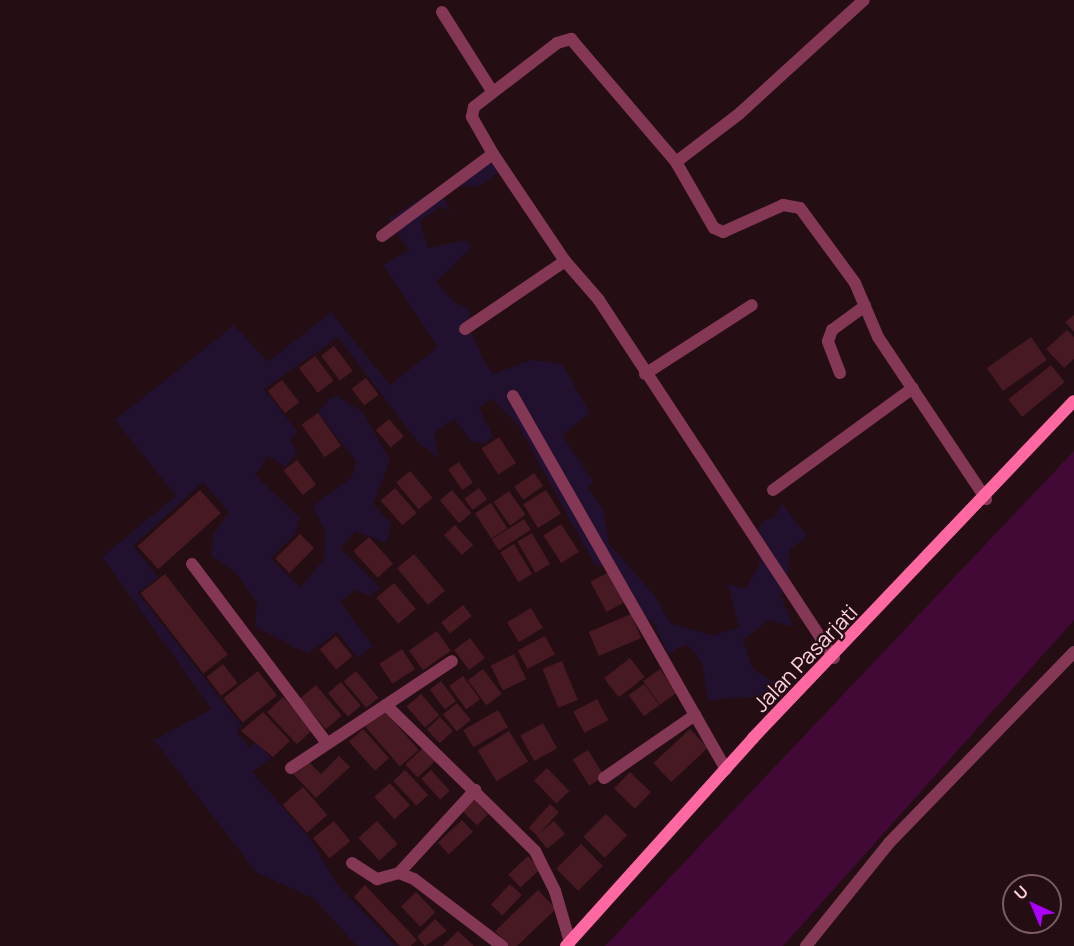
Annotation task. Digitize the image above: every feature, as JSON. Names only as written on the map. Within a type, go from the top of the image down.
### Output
[{"type":"main road","name":"Jalan Pasarjati","points":[[568,944],[726,769],[986,499],[1074,401]]},
{"type":"street","points":[[676,162],[738,114],[864,0]]},
{"type":"street","points":[[442,12],[492,91]]},
{"type":"street","points":[[834,658],[598,300],[566,261],[493,154],[470,111],[492,91],[557,43],[571,39],[676,162],[719,231],[783,205],[800,208],[855,283],[878,337],[986,499]]},
{"type":"street","points":[[382,236],[493,154]]},
{"type":"street","points":[[465,329],[566,261]]},
{"type":"street","points":[[645,374],[752,305]]},
{"type":"street","points":[[840,373],[828,341],[832,330],[865,306]]},
{"type":"street","points":[[773,490],[913,388]]},
{"type":"street","points":[[513,396],[726,769]]},
{"type":"street","points":[[192,564],[326,742]]},
{"type":"street","points":[[806,946],[890,843],[1074,652]]},
{"type":"street","points":[[291,768],[326,742],[452,661]]},
{"type":"street","points":[[386,705],[475,790],[540,859],[568,944]]},
{"type":"street","points":[[604,778],[695,715]]},
{"type":"street","points":[[352,862],[377,879],[399,873],[475,790]]},
{"type":"street","points":[[399,873],[502,946]]},
{"type":"shaded area","points":[[494,152],[505,168],[477,187],[457,186],[443,196],[451,212],[441,206],[420,221],[428,248],[465,240],[472,247],[436,282],[455,303],[469,308],[471,332],[485,363],[493,374],[531,360],[562,364],[590,413],[562,435],[593,481],[587,488],[603,508],[609,544],[654,595],[670,623],[713,636],[739,627],[728,584],[746,589],[761,561],[755,550],[761,522],[775,517],[782,504],[807,536],[790,549],[786,591],[780,595],[794,627],[769,620],[743,640],[753,669],[779,685],[769,696],[708,700],[703,666],[695,653],[687,644],[668,654],[654,623],[637,612],[611,568],[595,565],[518,425],[492,399],[479,408],[493,436],[484,444],[471,441],[454,419],[434,433],[439,459],[416,440],[338,337],[264,389],[297,431],[290,441],[297,453],[285,467],[268,456],[255,475],[300,518],[295,534],[271,558],[300,588],[324,559],[325,531],[313,506],[352,477],[356,461],[318,413],[330,398],[338,396],[363,412],[390,460],[373,504],[392,524],[386,543],[356,531],[340,548],[381,588],[369,596],[355,590],[340,602],[373,646],[358,658],[337,632],[308,654],[255,627],[257,602],[235,572],[211,556],[213,535],[229,512],[203,482],[133,546],[158,577],[138,593],[242,726],[236,731],[250,748],[257,742],[271,758],[252,772],[311,840],[337,884],[396,946],[357,946],[313,898],[256,872],[154,740],[212,709],[102,557],[176,496],[115,420],[234,325],[268,362],[331,312],[390,385],[438,347],[383,265],[409,250],[388,219]]},
{"type":"shaded area","points":[[1074,451],[1074,620],[783,946],[605,946]]},
{"type":"building","points":[[1074,315],[1074,332],[1065,322]]},
{"type":"building","points":[[1067,330],[1074,337],[1074,359],[1064,368],[1046,349]]},
{"type":"building","points":[[1031,337],[1047,360],[1003,391],[987,368]]},
{"type":"building","points":[[334,346],[353,371],[340,380],[321,356]]},
{"type":"building","points":[[315,356],[334,381],[318,393],[299,368]]},
{"type":"building","points":[[1051,365],[1065,382],[1022,417],[1008,400]]},
{"type":"building","points":[[366,378],[379,395],[364,406],[352,389]]},
{"type":"building","points":[[282,380],[299,402],[285,413],[268,391]]},
{"type":"building","points":[[318,413],[341,446],[325,457],[302,424]]},
{"type":"building","points":[[389,419],[404,437],[391,448],[376,430]]},
{"type":"building","points":[[499,437],[516,463],[498,474],[481,448]]},
{"type":"building","points":[[297,460],[316,484],[303,495],[284,470]]},
{"type":"building","points":[[459,462],[473,483],[462,490],[448,469]]},
{"type":"building","points":[[410,471],[432,498],[419,509],[396,483]]},
{"type":"building","points":[[534,473],[543,486],[524,500],[514,487]]},
{"type":"building","points":[[395,488],[417,513],[402,525],[381,500]]},
{"type":"building","points":[[479,488],[487,499],[473,510],[464,499]]},
{"type":"building","points":[[200,490],[221,513],[158,569],[138,546]]},
{"type":"building","points":[[452,490],[471,513],[459,523],[440,500]]},
{"type":"building","points":[[546,490],[561,514],[538,528],[523,504]]},
{"type":"building","points":[[509,491],[526,515],[510,526],[493,502]]},
{"type":"building","points":[[491,503],[507,528],[491,539],[475,513]]},
{"type":"building","points":[[524,519],[531,530],[499,550],[492,539]]},
{"type":"building","points":[[561,524],[579,552],[561,563],[543,535]]},
{"type":"building","points":[[455,525],[473,545],[462,555],[444,535]]},
{"type":"building","points":[[532,533],[550,564],[535,573],[517,542]]},
{"type":"building","points":[[300,534],[314,548],[289,573],[275,559]]},
{"type":"building","points":[[369,537],[393,564],[377,578],[353,551]]},
{"type":"building","points":[[514,544],[532,574],[518,582],[500,552]]},
{"type":"building","points":[[414,554],[445,591],[428,605],[397,568]]},
{"type":"building","points":[[609,572],[625,602],[606,612],[590,582]]},
{"type":"building","points":[[165,574],[228,654],[203,673],[141,593]]},
{"type":"building","points":[[394,583],[416,609],[398,624],[376,598]]},
{"type":"building","points":[[463,605],[472,616],[450,634],[441,623]]},
{"type":"building","points":[[531,608],[543,628],[519,642],[507,622]]},
{"type":"building","points":[[631,614],[641,638],[599,656],[589,632]]},
{"type":"building","points":[[437,631],[451,651],[423,670],[409,651]]},
{"type":"building","points":[[336,636],[352,656],[336,669],[320,649]]},
{"type":"building","points":[[545,636],[555,655],[527,669],[518,651]]},
{"type":"building","points":[[470,638],[485,658],[469,670],[454,650]]},
{"type":"building","points":[[402,649],[415,669],[392,684],[379,664]]},
{"type":"building","points":[[514,654],[526,679],[503,691],[491,665]]},
{"type":"building","points":[[630,658],[645,677],[619,697],[604,678]]},
{"type":"building","points":[[562,661],[578,700],[558,708],[543,669]]},
{"type":"building","points":[[223,664],[238,683],[221,696],[206,677]]},
{"type":"building","points":[[483,669],[502,694],[486,705],[468,680]]},
{"type":"building","points":[[660,669],[677,692],[660,705],[643,681]]},
{"type":"building","points":[[258,671],[277,695],[242,723],[223,698]]},
{"type":"building","points":[[356,671],[378,698],[366,708],[344,681]]},
{"type":"building","points":[[463,676],[480,699],[466,709],[449,686]]},
{"type":"building","points":[[441,681],[456,701],[445,709],[430,689]]},
{"type":"building","points":[[341,682],[361,706],[348,717],[328,693]]},
{"type":"building","points":[[644,684],[659,705],[644,716],[629,695]]},
{"type":"building","points":[[316,685],[342,716],[326,729],[300,698]]},
{"type":"building","points":[[421,694],[439,715],[425,728],[407,706]]},
{"type":"building","points":[[283,697],[313,729],[297,744],[267,712]]},
{"type":"building","points":[[597,699],[608,720],[584,733],[573,712]]},
{"type":"building","points":[[457,703],[471,720],[457,731],[443,714]]},
{"type":"building","points":[[384,710],[419,750],[400,766],[365,726]]},
{"type":"building","points":[[498,710],[508,727],[473,747],[463,730]]},
{"type":"building","points":[[263,712],[290,741],[273,757],[241,731]]},
{"type":"building","points":[[440,717],[453,731],[440,743],[427,729]]},
{"type":"building","points":[[543,723],[557,748],[534,761],[520,736]]},
{"type":"building","points":[[363,729],[389,758],[375,771],[349,742]]},
{"type":"building","points":[[690,729],[708,748],[671,782],[653,763]]},
{"type":"building","points":[[509,731],[528,762],[497,781],[478,751]]},
{"type":"building","points":[[425,746],[437,759],[418,778],[405,764]]},
{"type":"building","points":[[588,750],[604,776],[589,786],[573,760]]},
{"type":"building","points":[[339,756],[350,767],[316,798],[293,774],[307,760],[321,774]]},
{"type":"building","points":[[547,768],[569,791],[556,804],[534,781]]},
{"type":"building","points":[[405,770],[428,795],[416,806],[393,781]]},
{"type":"building","points":[[431,770],[450,791],[440,800],[421,779]]},
{"type":"building","points":[[630,772],[651,792],[635,809],[614,789]]},
{"type":"building","points":[[390,783],[410,805],[394,819],[374,797]]},
{"type":"building","points":[[303,787],[327,815],[307,833],[283,805]]},
{"type":"building","points":[[474,800],[488,814],[477,825],[463,811]]},
{"type":"building","points":[[550,804],[559,812],[538,836],[529,828]]},
{"type":"building","points":[[606,814],[627,835],[605,858],[583,837]]},
{"type":"building","points":[[462,820],[473,832],[449,854],[438,843]]},
{"type":"building","points":[[334,821],[350,841],[329,858],[313,838]]},
{"type":"building","points":[[377,821],[398,844],[379,861],[358,838]]},
{"type":"building","points":[[554,821],[565,834],[547,849],[536,836]]},
{"type":"building","points":[[581,844],[603,866],[578,891],[556,869]]},
{"type":"building","points":[[528,856],[540,869],[521,888],[508,874]]},
{"type":"building","points":[[510,884],[522,895],[503,915],[491,904]]},
{"type":"building","points":[[365,885],[417,940],[411,946],[400,946],[354,897]]},
{"type":"building","points":[[538,890],[556,909],[517,946],[509,946],[495,931]]},
{"type":"building","points":[[416,892],[435,912],[420,927],[401,907]]},
{"type":"building","points":[[435,919],[447,931],[425,946],[417,937]]},
{"type":"building","points":[[458,931],[474,946],[443,946]]}]
